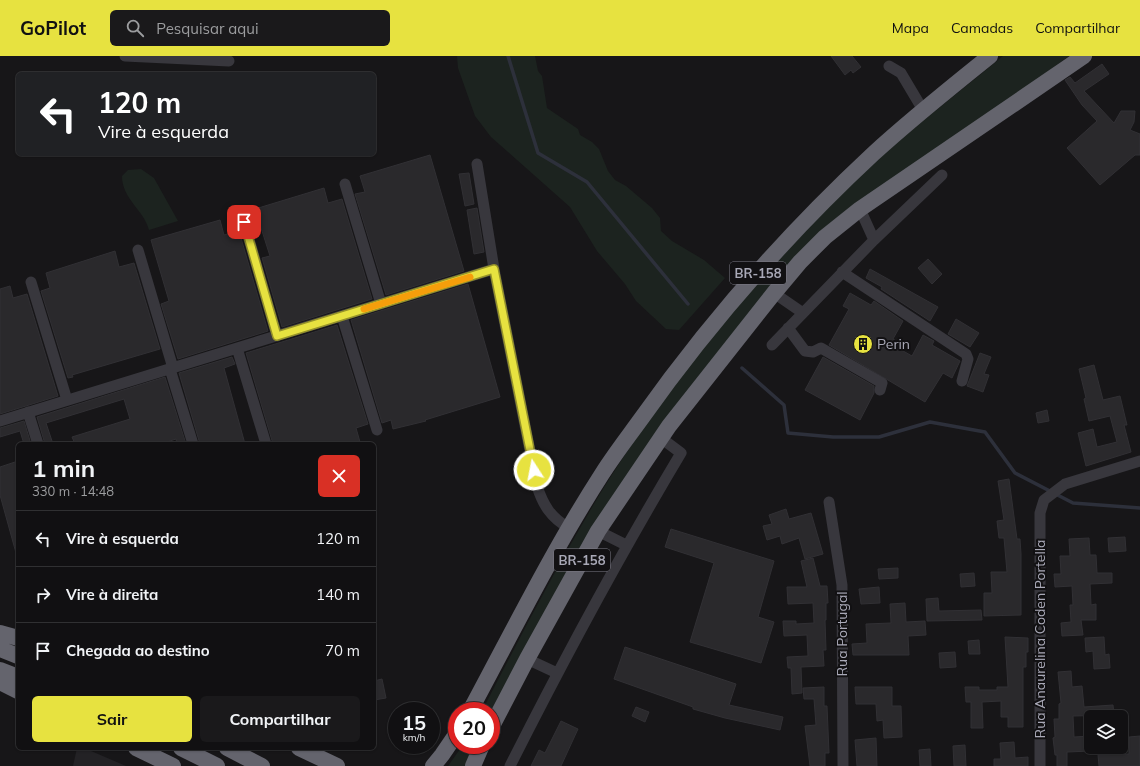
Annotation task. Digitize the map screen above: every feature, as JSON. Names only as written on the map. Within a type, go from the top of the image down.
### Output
[{"type":"highway","name":"BR-158","points":[[475,702],[569,528],[602,474],[660,392],[718,319],[790,237],[872,155],[923,110],[990,56]]},
{"type":"highway","name":"BR-158","points":[[500,711],[598,530],[661,438],[800,262],[825,237],[860,208],[1084,56]]},
{"type":"highway","points":[[0,633],[16,637]]},
{"type":"highway","points":[[0,648],[16,655]]},
{"type":"highway","points":[[0,670],[16,676]]},
{"type":"highway","points":[[0,682],[16,690]]},
{"type":"highway","points":[[433,766],[448,747]]},
{"type":"highway","points":[[140,750],[173,766]]},
{"type":"highway","points":[[185,750],[217,766]]},
{"type":"highway","points":[[231,750],[262,766]]},
{"type":"highway","points":[[303,750],[337,766]]},
{"type":"highway","points":[[473,766],[478,754]]},
{"type":"street","points":[[125,56],[229,61]]},
{"type":"street","points":[[888,66],[900,73],[923,110]]},
{"type":"street","points":[[477,164],[494,269],[539,493],[550,514],[557,521],[569,528]]},
{"type":"street","points":[[772,345],[874,240],[942,175]]},
{"type":"street","points":[[345,184],[381,304]]},
{"type":"street","points":[[860,208],[874,240]]},
{"type":"street","points":[[244,222],[277,336]]},
{"type":"street","points":[[138,250],[192,442]]},
{"type":"street","points":[[0,421],[494,269]]},
{"type":"street","points":[[842,272],[966,354],[968,359],[962,381]]},
{"type":"street","points":[[31,282],[67,400]]},
{"type":"street","points":[[774,293],[803,313]]},
{"type":"street","points":[[342,316],[377,430]]},
{"type":"street","points":[[788,328],[804,352],[813,352],[821,348],[882,383],[880,390]]},
{"type":"street","points":[[237,348],[265,442]]},
{"type":"street","points":[[28,412],[37,442]]},
{"type":"street","points":[[510,766],[557,673],[626,545],[681,453],[661,438]]},
{"type":"street","name":"Rua Anaurelina Coden Portella","points":[[1040,766],[1040,513],[1044,500],[1061,487],[1078,479],[1140,461]]},
{"type":"street","name":"Rua Portugal","points":[[829,502],[842,585],[843,766]]},
{"type":"street","points":[[598,530],[626,545]]},
{"type":"street","points":[[527,659],[557,673]]},
{"type":"shaded area","points":[[457,56],[535,56],[538,71],[542,76],[547,108],[578,129],[580,135],[592,142],[599,149],[608,171],[615,180],[626,186],[652,208],[660,218],[661,231],[672,241],[704,260],[725,278],[679,330],[666,329],[636,301],[625,284],[597,251],[570,207],[491,137],[475,116],[458,68]]},
{"type":"shaded area","points":[[1003,56],[1069,56],[1024,89],[882,187],[755,306],[658,429],[496,702],[487,702],[549,584],[591,509],[615,470],[668,394],[755,286],[817,218],[838,196],[907,134]]},
{"type":"shaded area","points":[[141,169],[154,178],[178,221],[149,230],[143,216],[129,198],[123,184],[122,176],[128,170]]},
{"type":"shaded area","points":[[77,750],[89,750],[126,766],[73,766]]},
{"type":"shaded area","points":[[457,754],[471,754],[465,766],[448,766]]},
{"type":"building","points":[[831,56],[852,56],[861,67],[853,73],[851,70],[845,75]]},
{"type":"building","points":[[1102,64],[1109,74],[1084,91],[1114,123],[1121,111],[1135,111],[1134,122],[1130,130],[1140,134],[1140,155],[1135,155],[1100,185],[1067,148],[1097,121],[1082,105],[1065,80],[1070,77],[1075,83]]},
{"type":"building","points":[[430,155],[464,271],[386,295],[355,194],[365,192],[360,176]]},
{"type":"building","points":[[469,173],[474,204],[465,206],[459,174]]},
{"type":"building","points":[[324,188],[328,203],[342,199],[372,299],[282,327],[262,258],[270,256],[255,209]]},
{"type":"building","points":[[477,208],[484,252],[474,254],[467,210]]},
{"type":"building","points":[[220,220],[224,235],[239,231],[268,331],[178,359],[161,304],[169,301],[151,240]]},
{"type":"building","points":[[115,251],[119,267],[134,263],[160,349],[72,375],[73,377],[68,378],[41,291],[50,288],[46,273]]},
{"type":"building","points":[[928,259],[942,274],[932,284],[918,268]]},
{"type":"building","points":[[870,269],[938,307],[930,321],[881,289],[882,287],[866,278]]},
{"type":"building","points":[[468,284],[500,397],[425,420],[426,421],[393,429],[391,420],[382,423],[351,320]]},
{"type":"building","points":[[10,286],[13,298],[27,294],[58,396],[0,414],[0,289]]},
{"type":"building","points":[[850,293],[871,305],[874,301],[903,321],[893,339],[899,343],[896,347],[912,356],[923,335],[934,341],[932,345],[960,361],[952,378],[943,373],[925,402],[829,345],[849,309],[843,306]]},
{"type":"building","points":[[956,319],[979,333],[970,347],[948,334]]},
{"type":"building","points":[[337,325],[368,424],[356,428],[360,442],[272,442],[246,353]]},
{"type":"building","points":[[980,353],[991,357],[984,374],[989,375],[983,392],[967,386]]},
{"type":"building","points":[[232,357],[235,364],[224,368],[244,442],[199,442],[179,373]]},
{"type":"building","points":[[823,357],[874,386],[874,393],[860,420],[805,390]]},
{"type":"building","points":[[1094,365],[1103,400],[1120,396],[1127,425],[1124,425],[1131,452],[1086,466],[1078,433],[1093,429],[1097,447],[1117,442],[1110,416],[1089,421],[1084,399],[1086,398],[1079,369]]},
{"type":"building","points":[[165,377],[185,442],[177,442],[176,439],[167,442],[74,442],[72,437],[130,419],[124,399],[46,423],[52,442],[44,442],[37,417]]},
{"type":"building","points":[[1047,410],[1049,421],[1038,423],[1036,413]]},
{"type":"building","points":[[24,421],[30,442],[23,442],[20,431],[0,437],[0,428]]},
{"type":"building","points":[[16,462],[16,553],[0,495],[0,467]]},
{"type":"building","points":[[1009,479],[1017,539],[1020,539],[1021,615],[984,616],[984,593],[992,593],[991,572],[1007,572],[1004,538],[999,538],[997,521],[1004,520],[998,481]]},
{"type":"building","points":[[786,509],[789,519],[811,513],[823,554],[805,559],[799,538],[782,544],[780,536],[767,540],[763,526],[772,524],[769,515]]},
{"type":"building","points":[[671,529],[774,561],[758,617],[774,622],[761,663],[690,642],[714,563],[665,547]]},
{"type":"building","points":[[1125,537],[1126,551],[1109,552],[1108,538]]},
{"type":"building","points":[[1089,538],[1090,555],[1096,555],[1097,573],[1112,573],[1112,583],[1090,584],[1091,605],[1096,604],[1096,620],[1081,620],[1083,635],[1062,636],[1061,623],[1071,622],[1070,605],[1073,605],[1072,586],[1055,587],[1054,574],[1061,574],[1060,556],[1070,556],[1069,539]]},
{"type":"building","points":[[813,558],[820,586],[827,586],[828,603],[826,603],[825,620],[826,650],[823,650],[824,666],[801,667],[802,693],[792,694],[791,668],[788,668],[787,657],[808,656],[807,635],[784,636],[783,621],[796,621],[796,624],[814,623],[813,603],[788,604],[787,587],[807,587],[801,561]]},
{"type":"building","points":[[898,568],[898,578],[879,579],[878,569]]},
{"type":"building","points":[[974,573],[975,586],[961,587],[960,574]]},
{"type":"building","points":[[879,587],[880,603],[861,604],[859,589]]},
{"type":"building","points":[[938,598],[939,611],[981,610],[982,620],[927,621],[926,599]]},
{"type":"building","points":[[905,603],[906,622],[925,621],[926,635],[908,636],[909,655],[853,655],[852,644],[867,643],[866,624],[891,623],[890,604]]},
{"type":"building","points":[[1005,637],[1028,638],[1026,667],[1023,667],[1023,727],[1008,727],[1008,717],[1001,717],[1001,701],[982,702],[983,728],[971,728],[971,702],[966,702],[965,687],[979,687],[979,690],[997,690],[997,687],[1008,687]]},
{"type":"building","points":[[1104,637],[1105,655],[1109,654],[1110,668],[1094,669],[1093,651],[1086,652],[1085,638]]},
{"type":"building","points":[[979,640],[980,654],[969,654],[968,641]]},
{"type":"building","points":[[625,647],[736,684],[729,705],[783,717],[780,730],[725,718],[693,709],[693,707],[614,679]]},
{"type":"building","points":[[955,652],[956,667],[940,668],[939,653]]},
{"type":"building","points":[[1071,671],[1072,687],[1082,686],[1084,707],[1113,705],[1114,710],[1084,710],[1084,716],[1073,716],[1074,737],[1084,736],[1084,751],[1067,752],[1067,766],[1057,766],[1057,755],[1055,755],[1053,738],[1055,737],[1054,719],[1059,719],[1059,704],[1061,703],[1058,672]]},
{"type":"building","points":[[382,679],[386,698],[376,700],[376,680]]},
{"type":"building","points":[[824,687],[824,706],[827,706],[829,753],[825,753],[825,766],[810,766],[805,726],[816,725],[814,699],[804,699],[803,688]]},
{"type":"building","points":[[855,687],[892,687],[892,706],[901,706],[902,737],[884,738],[883,720],[877,721],[876,704],[856,704]]},
{"type":"building","points":[[636,707],[649,712],[645,722],[632,716]]},
{"type":"building","points":[[561,721],[578,729],[561,766],[531,766],[539,750],[545,753]]},
{"type":"building","points":[[1140,736],[1140,766],[1099,766],[1098,755],[1129,754],[1129,737]]},
{"type":"building","points":[[876,738],[877,766],[857,766],[855,740]]},
{"type":"building","points":[[1014,742],[1015,758],[1028,757],[1028,766],[994,766],[994,759],[1001,759],[1000,743]]},
{"type":"building","points":[[965,745],[966,766],[954,766],[953,746]]},
{"type":"building","points":[[930,749],[931,766],[920,766],[919,750]]},
{"type":"waterway","points":[[508,56],[538,153],[587,182],[688,304]]},
{"type":"waterway","points":[[742,368],[784,405],[788,433],[833,437],[879,437],[930,422],[985,432],[1015,473],[1073,503],[1140,508]]},
{"type":"slow traffic","points":[[364,309],[470,277]]},
{"type":"place","name":"Perin","points":[[863,344]]},
{"type":"route","points":[[244,222],[277,336],[494,269],[534,470]]}]
